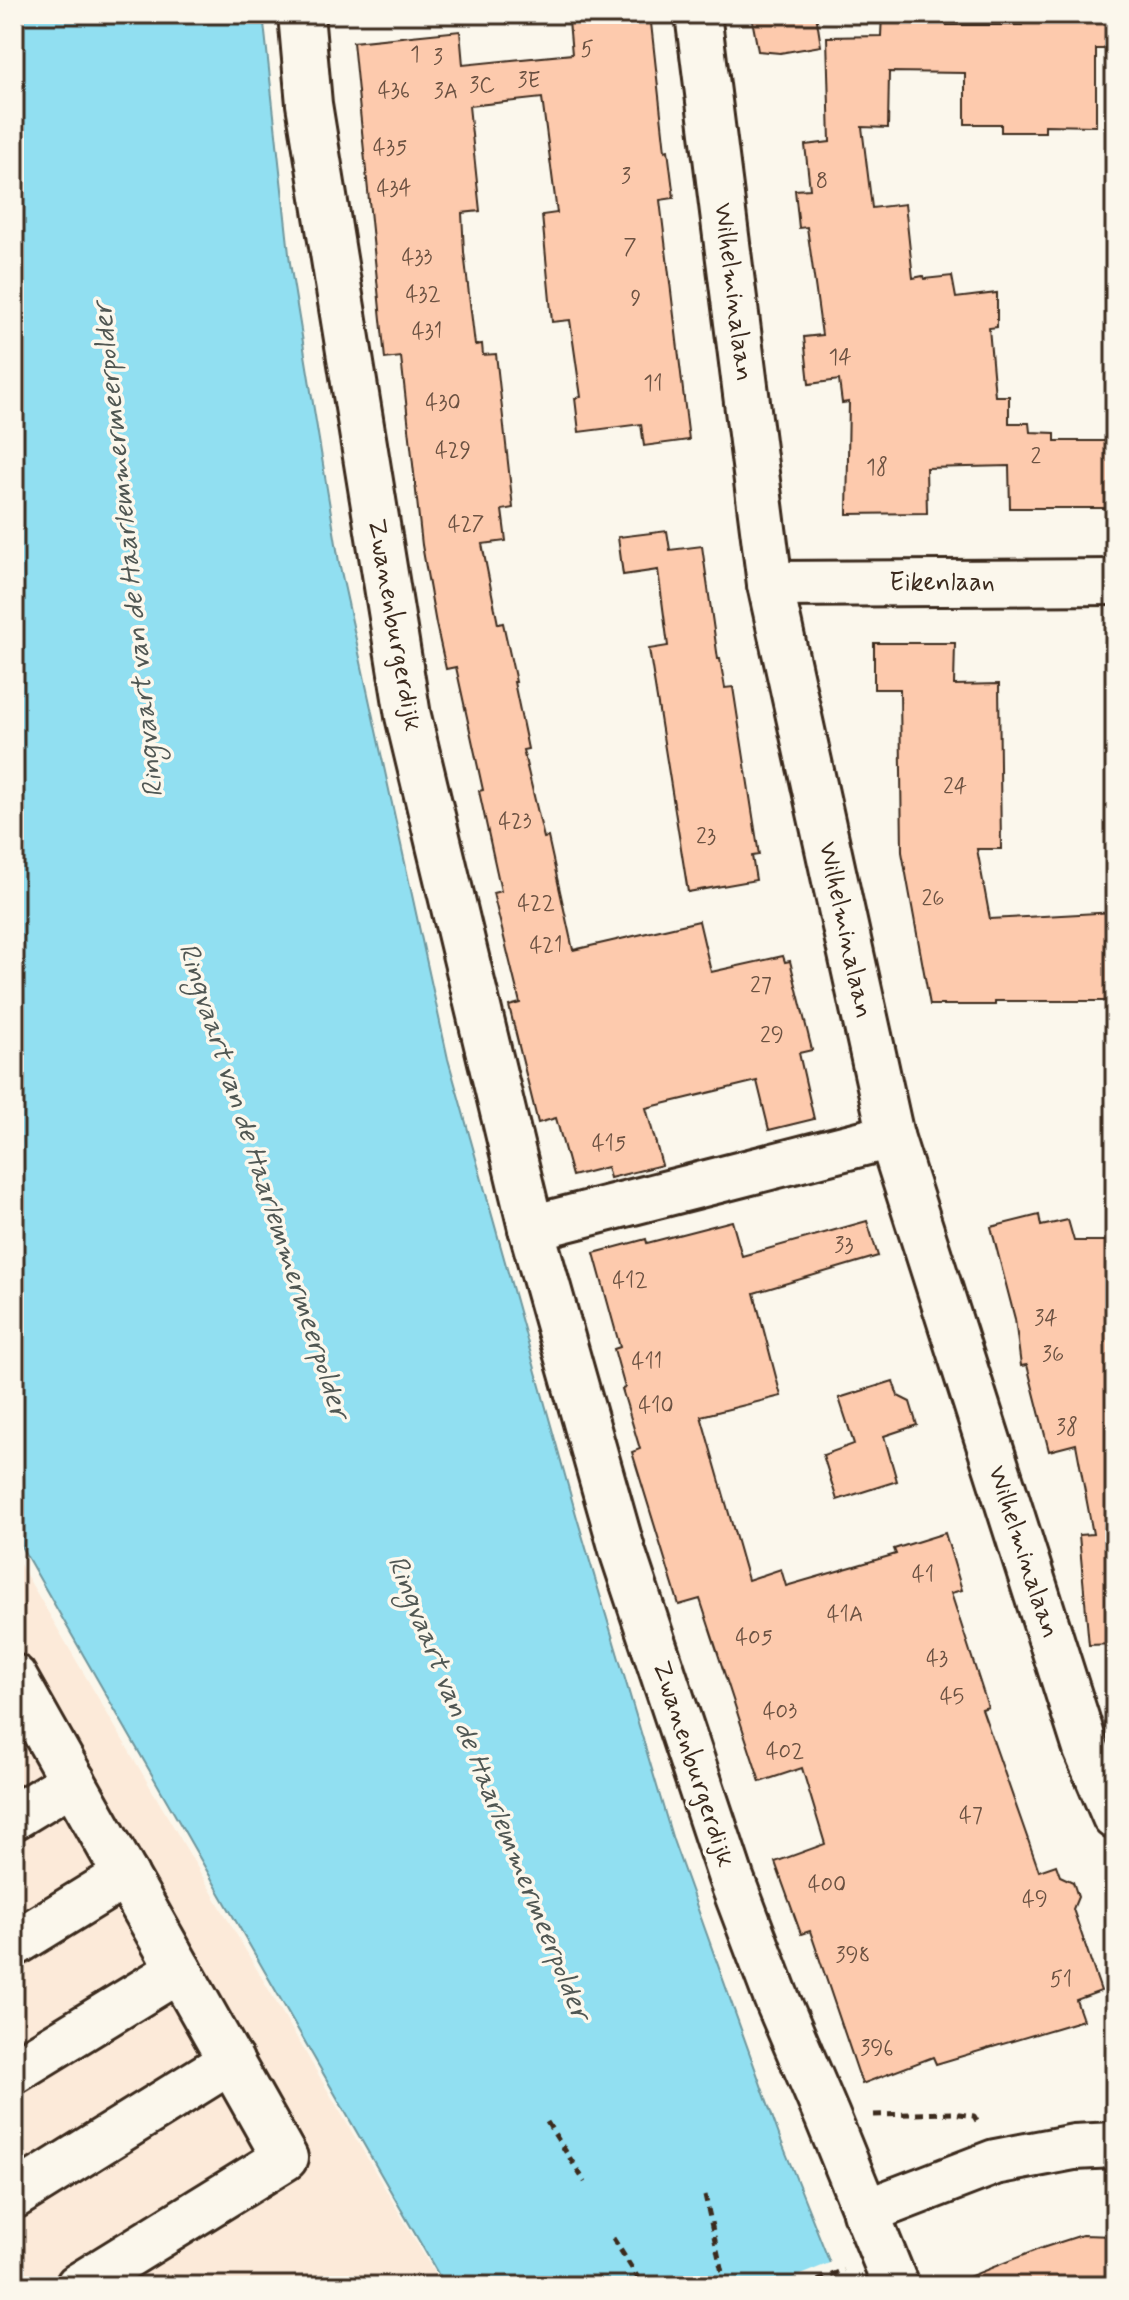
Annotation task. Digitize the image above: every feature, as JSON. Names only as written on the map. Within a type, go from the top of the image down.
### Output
[{"type":"street","name":"Zwanenburgerdijk","points":[[301,14],[309,104],[408,716],[531,1228],[623,1553],[726,1864],[776,1997],[896,2286]]},
{"type":"street","name":"Wilhelminalaan","points":[[698,14],[770,584],[891,1136],[1086,1749],[1115,1817]]},
{"type":"street","name":"Eikenlaan","points":[[770,584],[1115,582]]},
{"type":"street","points":[[531,1228],[891,1136]]},
{"type":"street","points":[[16,1685],[285,2158],[78,2286]]},
{"type":"street","points":[[14,1817],[73,1781]]},
{"type":"street","points":[[14,1944],[126,1875]]},
{"type":"street","points":[[14,2071],[179,1970]]},
{"type":"street","points":[[14,2196],[231,2061]]},
{"type":"street","points":[[865,2212],[995,2162],[1074,2147],[1115,2145]]},
{"type":"path","points":[[827,2116],[952,2113],[974,2116]]},
{"type":"path","points":[[547,2122],[585,2182]]},
{"type":"path","points":[[705,2195],[725,2286]]},
{"type":"path","points":[[613,2238],[643,2286]]},
{"type":"path","points":[[805,2286],[836,2273]]},
{"type":"path","points":[[309,2286],[331,2280],[368,2286]]},
{"type":"shaded area","points":[[14,1554],[442,2286],[14,2286]]},
{"type":"water","name":"Ringvaart van de Haarlemmermeerpolder","points":[[14,14],[263,14],[290,263],[339,562],[448,1059],[577,1518],[673,1840],[780,2138],[839,2286],[445,2286],[14,1534]]},
{"type":"pier","points":[[832,2262],[841,2286],[773,2286]]},
{"type":"building","points":[[650,14],[665,151],[668,150],[674,198],[660,200],[689,440],[644,446],[641,424],[579,432],[575,398],[581,397],[570,320],[552,322],[542,215],[557,213],[542,98],[469,106],[480,211],[462,213],[464,252],[475,345],[482,344],[483,355],[496,354],[513,508],[502,510],[506,541],[482,544],[498,624],[503,623],[516,682],[528,749],[523,750],[544,838],[548,837],[573,950],[699,921],[711,972],[783,956],[785,962],[790,961],[812,1050],[799,1053],[814,1119],[769,1130],[757,1081],[646,1108],[662,1165],[610,1178],[607,1167],[572,1176],[556,1118],[538,1123],[509,1006],[520,1003],[493,893],[501,891],[456,667],[446,669],[436,624],[422,545],[401,357],[385,359],[353,42],[460,31],[463,65],[572,54],[569,21]]},
{"type":"building","points":[[751,14],[816,14],[821,46],[780,53],[758,51]]},
{"type":"building","points":[[882,14],[947,14],[947,25],[1022,25],[1022,14],[1115,14],[1115,49],[1096,49],[1096,126],[1045,125],[1045,132],[1001,132],[1001,124],[965,124],[965,73],[889,72],[888,128],[862,127],[872,208],[905,204],[913,278],[952,276],[956,298],[997,293],[997,327],[989,328],[995,396],[1009,396],[1009,423],[1029,423],[1030,432],[1055,433],[1055,441],[1115,441],[1115,508],[1010,508],[1009,466],[926,468],[927,513],[847,514],[849,402],[842,403],[839,380],[809,384],[804,337],[822,335],[807,227],[799,228],[795,190],[810,189],[805,145],[830,142],[827,37],[881,36]]},
{"type":"building","points":[[667,531],[670,550],[702,546],[718,659],[725,688],[733,687],[759,855],[752,856],[756,880],[688,892],[649,649],[668,646],[658,570],[623,575],[618,537]]},
{"type":"building","points":[[874,643],[955,643],[954,685],[999,684],[1001,849],[977,849],[990,919],[1115,912],[1115,1001],[995,1001],[995,1005],[930,1005],[902,852],[900,689],[874,689]]},
{"type":"building","points":[[1039,1215],[1041,1226],[1068,1220],[1074,1241],[1115,1241],[1115,1644],[1089,1645],[1079,1535],[1093,1534],[1076,1444],[1049,1451],[1027,1365],[1021,1366],[1015,1319],[991,1227]]},
{"type":"building","points":[[732,1221],[742,1256],[867,1221],[878,1256],[754,1293],[781,1396],[701,1416],[748,1580],[781,1569],[786,1586],[896,1554],[894,1549],[945,1533],[962,1590],[951,1593],[988,1707],[982,1709],[1039,1871],[1056,1865],[1060,1876],[1073,1882],[1078,1897],[1073,1909],[1101,1991],[1076,2000],[1083,2020],[936,2064],[933,2057],[862,2084],[810,1931],[801,1934],[775,1862],[825,1844],[802,1768],[760,1782],[700,1599],[679,1605],[632,1452],[640,1449],[614,1349],[620,1347],[594,1253]]},
{"type":"building","points":[[893,1381],[898,1396],[910,1402],[917,1425],[884,1436],[897,1481],[837,1500],[823,1455],[854,1444],[839,1398]]},
{"type":"building","points":[[1082,2235],[1115,2236],[1115,2286],[951,2286],[1039,2249]]}]
